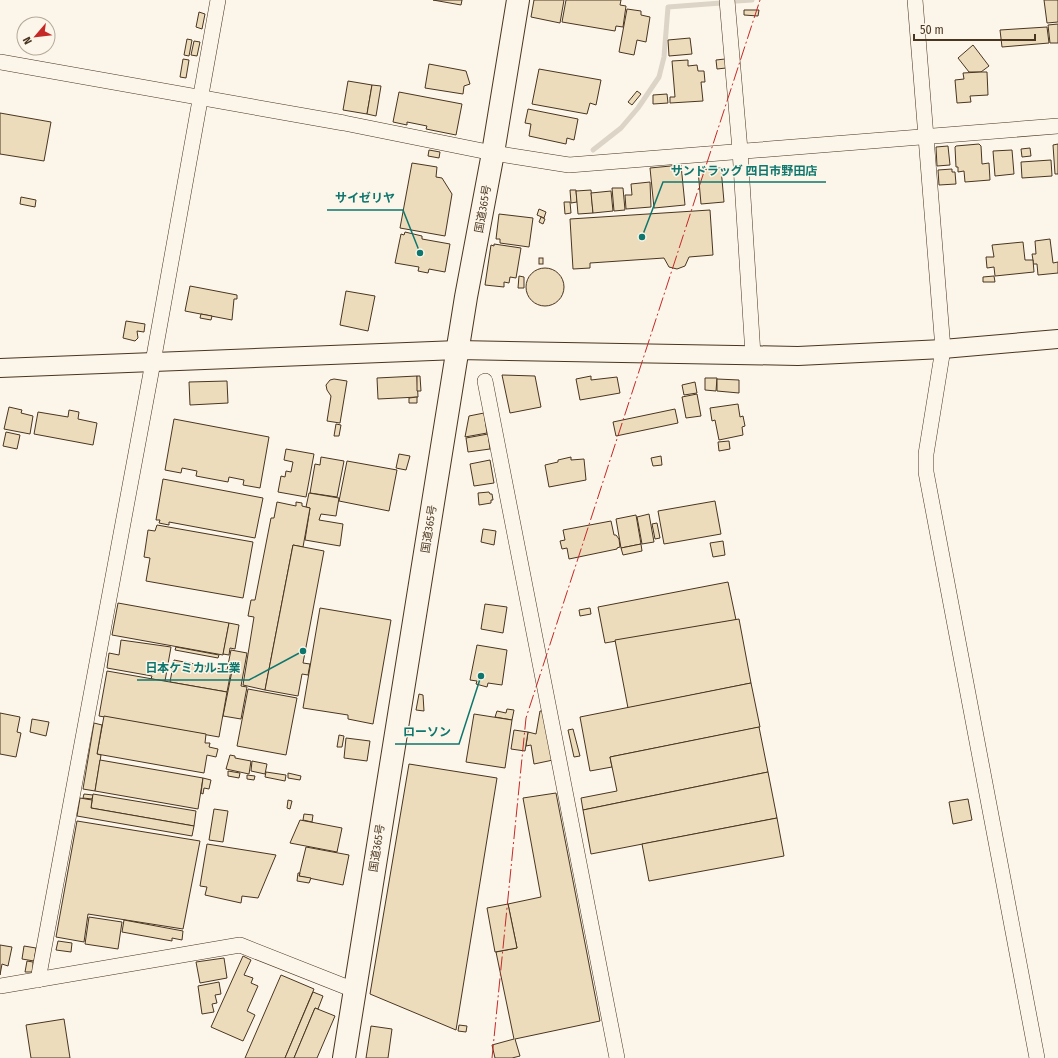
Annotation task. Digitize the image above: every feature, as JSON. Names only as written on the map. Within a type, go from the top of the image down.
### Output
[{"type":"highway","name":"国道365号","points":[[344,1058],[458,350],[493,153],[518,0]]},
{"type":"street","points":[[38,980],[153,362],[218,0]]},
{"type":"street","points":[[727,0],[740,150],[753,355]]},
{"type":"street","points":[[915,0],[943,349],[926,454],[926,472],[1037,1058]]},
{"type":"street","points":[[0,62],[344,122],[493,153],[569,165],[740,150],[1058,126]]},
{"type":"street","points":[[0,368],[458,350],[798,356],[943,349],[1058,339]]},
{"type":"street","points":[[485,382],[617,1058]]},
{"type":"street","points":[[0,986],[240,945],[354,990]]},
{"type":"building","points":[[433,0],[462,0],[461,5]]},
{"type":"building","points":[[534,0],[564,0],[560,23],[531,17]]},
{"type":"building","points":[[566,0],[621,0],[620,5],[626,6],[623,27],[616,26],[615,31],[562,22]]},
{"type":"building","points":[[1044,0],[1058,0],[1058,22],[1047,23]]},
{"type":"building","points":[[627,9],[641,11],[641,15],[650,17],[646,42],[637,40],[634,55],[619,52]]},
{"type":"building","points":[[744,10],[759,10],[758,16],[744,15]]},
{"type":"building","points":[[199,12],[205,14],[202,29],[196,27]]},
{"type":"building","points":[[1058,24],[1058,43],[1050,43],[1048,25]]},
{"type":"building","points":[[1047,27],[1049,43],[1002,47],[1000,30]]},
{"type":"building","points":[[690,38],[692,54],[669,56],[668,40]]},
{"type":"building","points":[[187,39],[192,40],[189,56],[184,55]]},
{"type":"building","points":[[194,41],[200,42],[197,56],[191,55]]},
{"type":"building","points":[[973,45],[989,66],[981,72],[969,72],[958,58]]},
{"type":"building","points":[[183,59],[189,60],[186,78],[180,77]]},
{"type":"building","points":[[725,59],[726,68],[717,69],[716,60]]},
{"type":"building","points":[[688,60],[688,66],[697,65],[698,71],[704,71],[705,82],[701,82],[703,101],[670,103],[670,97],[675,97],[672,61]]},
{"type":"building","points":[[429,64],[466,71],[470,84],[464,86],[463,94],[425,88]]},
{"type":"building","points":[[539,69],[601,80],[596,105],[590,103],[587,114],[532,104]]},
{"type":"building","points":[[987,72],[988,95],[970,96],[971,102],[957,103],[955,80],[964,79],[963,73]]},
{"type":"building","points":[[348,81],[372,85],[367,114],[343,110]]},
{"type":"building","points":[[372,85],[381,86],[376,116],[367,114]]},
{"type":"building","points":[[637,91],[641,94],[632,105],[628,102]]},
{"type":"building","points":[[399,92],[462,104],[456,135],[426,129],[427,126],[407,122],[407,125],[393,122]]},
{"type":"building","points":[[667,94],[668,103],[653,104],[653,95]]},
{"type":"building","points":[[528,109],[578,119],[574,140],[567,138],[566,144],[529,136],[531,124],[525,123]]},
{"type":"building","points":[[0,113],[51,122],[44,161],[0,154]]},
{"type":"building","points":[[979,144],[981,146],[982,164],[989,163],[990,180],[965,182],[964,171],[958,172],[958,167],[956,167],[955,147]]},
{"type":"building","points":[[1058,144],[1058,174],[1055,174],[1053,145]]},
{"type":"building","points":[[948,146],[950,165],[937,166],[936,147]]},
{"type":"building","points":[[1030,148],[1031,156],[1022,157],[1021,149]]},
{"type":"building","points":[[429,150],[440,152],[439,158],[428,156]]},
{"type":"building","points":[[1012,150],[1014,174],[995,176],[993,151]]},
{"type":"building","points":[[1051,160],[1052,176],[1022,178],[1021,162]]},
{"type":"building","points":[[412,163],[437,167],[436,177],[442,178],[452,194],[445,236],[400,228]]},
{"type":"building","points":[[681,165],[685,205],[654,208],[650,168]]},
{"type":"building","points":[[721,168],[724,202],[701,204],[698,170]]},
{"type":"building","points":[[952,169],[952,172],[955,172],[956,184],[939,185],[938,170]]},
{"type":"building","points":[[650,182],[651,207],[626,209],[625,195],[632,195],[631,184]]},
{"type":"building","points":[[612,188],[623,188],[625,210],[614,211]]},
{"type":"building","points":[[570,190],[576,190],[577,202],[571,203]]},
{"type":"building","points":[[591,190],[593,213],[578,214],[576,191]]},
{"type":"building","points":[[611,191],[613,211],[593,213],[591,193]]},
{"type":"building","points":[[21,197],[36,200],[35,207],[20,204]]},
{"type":"building","points":[[564,202],[570,202],[571,213],[565,214]]},
{"type":"building","points":[[539,209],[546,212],[544,218],[537,215]]},
{"type":"building","points":[[710,210],[713,255],[689,257],[685,266],[677,269],[669,267],[664,258],[590,263],[590,268],[573,269],[570,219]]},
{"type":"building","points":[[499,214],[533,218],[529,247],[500,243],[500,239],[496,239]]},
{"type":"building","points":[[541,217],[545,219],[543,224],[539,222]]},
{"type":"building","points":[[405,232],[422,236],[422,239],[450,244],[445,272],[429,269],[428,273],[418,271],[419,267],[395,263],[401,234],[404,235]]},
{"type":"building","points":[[1050,239],[1053,263],[1058,262],[1058,273],[1038,275],[1037,264],[1033,264],[1032,254],[1036,254],[1035,241]]},
{"type":"building","points":[[1023,242],[1025,260],[1033,260],[1034,272],[995,276],[994,267],[987,268],[986,257],[994,257],[992,245]]},
{"type":"building","points":[[494,244],[521,248],[516,278],[510,277],[509,283],[504,282],[504,287],[485,285],[491,245],[494,246]]},
{"type":"building","points":[[539,258],[543,258],[543,264],[539,264]]},
{"type":"building","points":[[545,268],[558,274],[564,287],[558,300],[545,306],[532,300],[526,287],[532,274]]},
{"type":"building","points":[[519,276],[524,277],[524,288],[518,288]]},
{"type":"building","points":[[994,276],[995,282],[983,282],[983,277]]},
{"type":"building","points":[[190,286],[237,295],[237,299],[234,299],[232,320],[185,311]]},
{"type":"building","points":[[346,291],[375,296],[368,331],[340,325]]},
{"type":"building","points":[[201,314],[212,316],[211,320],[200,318]]},
{"type":"building","points":[[126,321],[145,324],[144,332],[137,331],[138,338],[135,341],[123,338]]},
{"type":"building","points":[[502,375],[535,376],[541,407],[510,413]]},
{"type":"building","points":[[417,376],[418,397],[378,399],[377,378]]},
{"type":"building","points":[[417,376],[420,376],[421,391],[417,391]]},
{"type":"building","points":[[591,376],[591,380],[617,377],[620,393],[580,400],[576,379]]},
{"type":"building","points":[[705,378],[717,378],[716,391],[705,390]]},
{"type":"building","points":[[334,379],[347,381],[340,423],[327,421],[331,396],[326,385],[330,380]]},
{"type":"building","points":[[717,379],[739,380],[739,393],[717,391]]},
{"type":"building","points":[[227,381],[228,403],[190,405],[189,382]]},
{"type":"building","points":[[695,382],[697,393],[684,395],[682,385]]},
{"type":"building","points":[[697,394],[701,416],[686,418],[682,397]]},
{"type":"building","points":[[417,397],[417,403],[409,403],[409,398]]},
{"type":"building","points":[[738,404],[740,417],[743,416],[745,426],[742,427],[743,435],[719,440],[715,420],[712,421],[710,408]]},
{"type":"building","points":[[9,407],[22,410],[21,413],[33,416],[30,434],[4,429]]},
{"type":"building","points":[[675,409],[678,423],[616,436],[613,422]]},
{"type":"building","points":[[69,410],[79,412],[78,419],[97,423],[93,445],[34,434],[38,412],[68,417]]},
{"type":"building","points":[[484,413],[487,433],[465,437],[469,416]]},
{"type":"building","points":[[174,419],[269,437],[260,488],[243,485],[244,480],[229,477],[228,482],[196,476],[197,471],[182,468],[181,473],[165,470]]},
{"type":"building","points":[[336,424],[341,425],[339,436],[334,436]]},
{"type":"building","points":[[6,432],[20,435],[17,449],[3,446]]},
{"type":"building","points":[[488,434],[490,449],[468,452],[466,438]]},
{"type":"building","points":[[729,441],[730,449],[719,451],[718,442]]},
{"type":"building","points":[[286,449],[314,454],[306,497],[278,492],[281,476],[285,477],[286,471],[291,472],[293,462],[284,460]]},
{"type":"building","points":[[399,454],[410,456],[406,470],[396,468]]},
{"type":"building","points":[[661,456],[662,465],[653,466],[651,458]]},
{"type":"building","points":[[321,457],[344,461],[337,497],[310,493],[315,464],[320,465]]},
{"type":"building","points":[[571,457],[571,460],[584,459],[586,480],[549,487],[545,465]]},
{"type":"building","points":[[490,460],[494,483],[474,486],[470,464]]},
{"type":"building","points":[[347,461],[397,470],[389,511],[339,501]]},
{"type":"building","points":[[163,479],[263,498],[255,538],[169,522],[169,525],[159,523],[160,520],[156,520]]},
{"type":"building","points":[[489,492],[492,494],[493,500],[491,500],[491,503],[479,505],[478,493]]},
{"type":"building","points":[[309,493],[339,498],[336,516],[321,514],[319,520],[343,524],[340,546],[305,540],[310,508],[306,507]]},
{"type":"building","points":[[715,501],[721,534],[664,544],[658,511]]},
{"type":"building","points":[[277,502],[296,506],[296,502],[302,503],[302,506],[310,508],[303,547],[293,545],[265,690],[243,685],[254,617],[248,616],[251,600],[255,600],[271,518],[274,518]]},
{"type":"building","points":[[649,514],[654,542],[642,544],[637,517]]},
{"type":"building","points":[[636,515],[641,544],[621,548],[616,519]]},
{"type":"building","points":[[611,521],[614,535],[616,535],[619,539],[620,547],[617,549],[569,559],[567,548],[562,549],[560,541],[565,540],[563,530]]},
{"type":"building","points":[[657,523],[660,538],[655,539],[652,524]]},
{"type":"building","points":[[157,525],[253,542],[243,598],[146,581],[150,558],[144,557],[148,530],[155,531]]},
{"type":"building","points":[[483,529],[496,531],[494,545],[481,542]]},
{"type":"building","points":[[723,541],[725,555],[713,557],[710,543]]},
{"type":"building","points":[[641,544],[642,551],[623,555],[621,548]]},
{"type":"building","points":[[293,545],[324,551],[303,663],[310,664],[308,675],[302,674],[298,696],[265,690]]},
{"type":"building","points":[[728,582],[736,620],[605,643],[598,607]]},
{"type":"building","points":[[118,603],[229,623],[223,655],[112,635]]},
{"type":"building","points":[[485,604],[507,607],[503,633],[481,629]]},
{"type":"building","points":[[320,608],[391,620],[373,724],[348,719],[348,715],[303,708]]},
{"type":"building","points":[[590,608],[591,614],[580,616],[579,610]]},
{"type":"building","points":[[739,619],[751,683],[628,708],[615,640]]},
{"type":"building","points":[[229,623],[239,625],[235,649],[230,648],[229,655],[223,654]]},
{"type":"building","points":[[121,640],[171,647],[165,681],[151,679],[152,676],[107,668],[109,653],[119,655]]},
{"type":"building","points":[[477,645],[507,650],[502,685],[488,683],[487,687],[476,684],[477,681],[470,680]]},
{"type":"building","points":[[176,647],[219,655],[218,658],[175,650]]},
{"type":"building","points":[[231,650],[247,653],[241,686],[247,687],[241,719],[223,716],[232,671],[227,670]]},
{"type":"building","points":[[174,660],[231,671],[227,692],[170,682]]},
{"type":"building","points":[[107,671],[227,692],[219,737],[99,716]]},
{"type":"building","points":[[751,683],[760,727],[610,757],[612,767],[590,771],[580,717]]},
{"type":"building","points":[[248,689],[297,698],[286,755],[237,746]]},
{"type":"building","points":[[419,694],[423,695],[424,711],[416,710]]},
{"type":"building","points":[[507,709],[514,710],[512,720],[495,717],[497,711],[506,713]]},
{"type":"building","points":[[540,711],[544,711],[553,760],[534,764],[531,745],[526,746],[528,732],[536,734]]},
{"type":"building","points":[[0,713],[20,717],[17,732],[21,733],[16,757],[0,754]]},
{"type":"building","points":[[474,714],[512,720],[505,768],[466,762]]},
{"type":"building","points":[[104,716],[206,734],[205,743],[210,743],[209,747],[218,749],[216,757],[207,755],[204,773],[97,754]]},
{"type":"building","points":[[32,719],[49,722],[46,736],[30,732]]},
{"type":"building","points":[[94,723],[102,725],[97,754],[101,755],[95,791],[83,789]]},
{"type":"building","points":[[759,727],[768,772],[583,810],[581,798],[617,791],[610,757]]},
{"type":"building","points":[[573,729],[580,756],[574,757],[568,730]]},
{"type":"building","points":[[514,730],[528,732],[525,751],[511,749]]},
{"type":"building","points":[[339,735],[344,736],[342,747],[337,747]]},
{"type":"building","points":[[346,738],[370,741],[367,761],[344,758]]},
{"type":"building","points":[[230,755],[235,756],[235,758],[251,761],[249,774],[226,769]]},
{"type":"building","points":[[100,760],[203,778],[198,809],[95,791]]},
{"type":"building","points":[[252,761],[267,764],[265,774],[251,771]]},
{"type":"building","points":[[409,764],[497,778],[456,1030],[370,994]]},
{"type":"building","points":[[228,771],[240,773],[239,778],[228,776]]},
{"type":"building","points":[[266,772],[286,775],[285,781],[265,777]]},
{"type":"building","points":[[768,772],[777,818],[591,854],[583,810]]},
{"type":"building","points":[[288,773],[301,776],[300,780],[288,778]]},
{"type":"building","points":[[247,775],[255,776],[254,780],[247,779]]},
{"type":"building","points":[[203,778],[211,780],[209,789],[204,788],[203,794],[201,793]]},
{"type":"building","points":[[556,793],[600,1021],[515,1039],[520,1056],[512,1058],[495,1058],[492,1045],[514,1039],[496,952],[517,948],[508,904],[541,897],[523,798]]},
{"type":"building","points":[[84,794],[93,795],[92,799],[83,798]]},
{"type":"building","points":[[93,794],[196,811],[194,826],[91,808]]},
{"type":"building","points":[[80,798],[92,800],[91,808],[194,826],[192,836],[77,816]]},
{"type":"building","points":[[968,799],[972,820],[953,824],[949,802]]},
{"type":"building","points":[[288,800],[292,801],[290,809],[287,808]]},
{"type":"building","points":[[214,809],[228,811],[223,842],[209,840]]},
{"type":"building","points":[[304,814],[313,815],[312,822],[303,820]]},
{"type":"building","points":[[777,818],[784,856],[649,881],[642,844]]},
{"type":"building","points":[[300,820],[342,828],[337,852],[290,843]]},
{"type":"building","points":[[77,821],[200,841],[183,929],[88,914],[84,942],[56,937]]},
{"type":"building","points":[[207,844],[276,855],[258,898],[242,896],[241,903],[205,895],[207,887],[200,886]]},
{"type":"building","points":[[306,847],[349,855],[343,885],[299,876]]},
{"type":"building","points":[[298,873],[300,873],[299,876],[311,878],[309,883],[297,881]]},
{"type":"building","points":[[508,904],[517,948],[495,952],[487,908]]},
{"type":"building","points":[[89,917],[122,922],[118,949],[85,944]]},
{"type":"building","points":[[124,920],[183,931],[182,940],[172,938],[172,941],[122,932]]},
{"type":"building","points":[[58,941],[72,943],[71,952],[56,950]]},
{"type":"building","points":[[0,945],[12,947],[8,966],[2,964],[0,975]]},
{"type":"building","points":[[24,946],[36,948],[34,961],[22,959]]},
{"type":"building","points":[[243,956],[251,960],[244,975],[253,978],[251,983],[258,986],[247,1011],[255,1015],[243,1041],[211,1027]]},
{"type":"building","points":[[224,958],[227,978],[200,983],[196,962]]},
{"type":"building","points":[[27,961],[33,962],[33,972],[25,972]]},
{"type":"building","points":[[281,975],[314,989],[285,1058],[245,1058]]},
{"type":"building","points":[[219,982],[221,994],[215,995],[217,1003],[212,1004],[214,1012],[202,1014],[198,986]]},
{"type":"building","points":[[313,992],[323,996],[318,1009],[315,1008],[294,1058],[285,1058]]},
{"type":"building","points":[[315,1008],[335,1016],[317,1058],[294,1058]]},
{"type":"building","points":[[64,1019],[70,1058],[31,1058],[26,1025]]},
{"type":"building","points":[[459,1025],[467,1026],[466,1032],[458,1031]]},
{"type":"building","points":[[371,1026],[392,1029],[388,1058],[366,1058]]},
{"type":"waterway","points":[[736,1],[752,0]]},
{"type":"waterway","points":[[593,150],[621,128],[638,108],[659,77],[664,57],[668,7],[721,3]]},
{"type":"power","points":[[492,1058],[526,718],[760,0]]},
{"type":"place","name":"サンドラッグ 四日市野田店","points":[[642,237]]},
{"type":"place","name":"サイゼリヤ","points":[[420,253]]},
{"type":"place","name":"日本ケミカル工業","points":[[303,651]]},
{"type":"place","name":"ローソン","points":[[481,676]]}]
